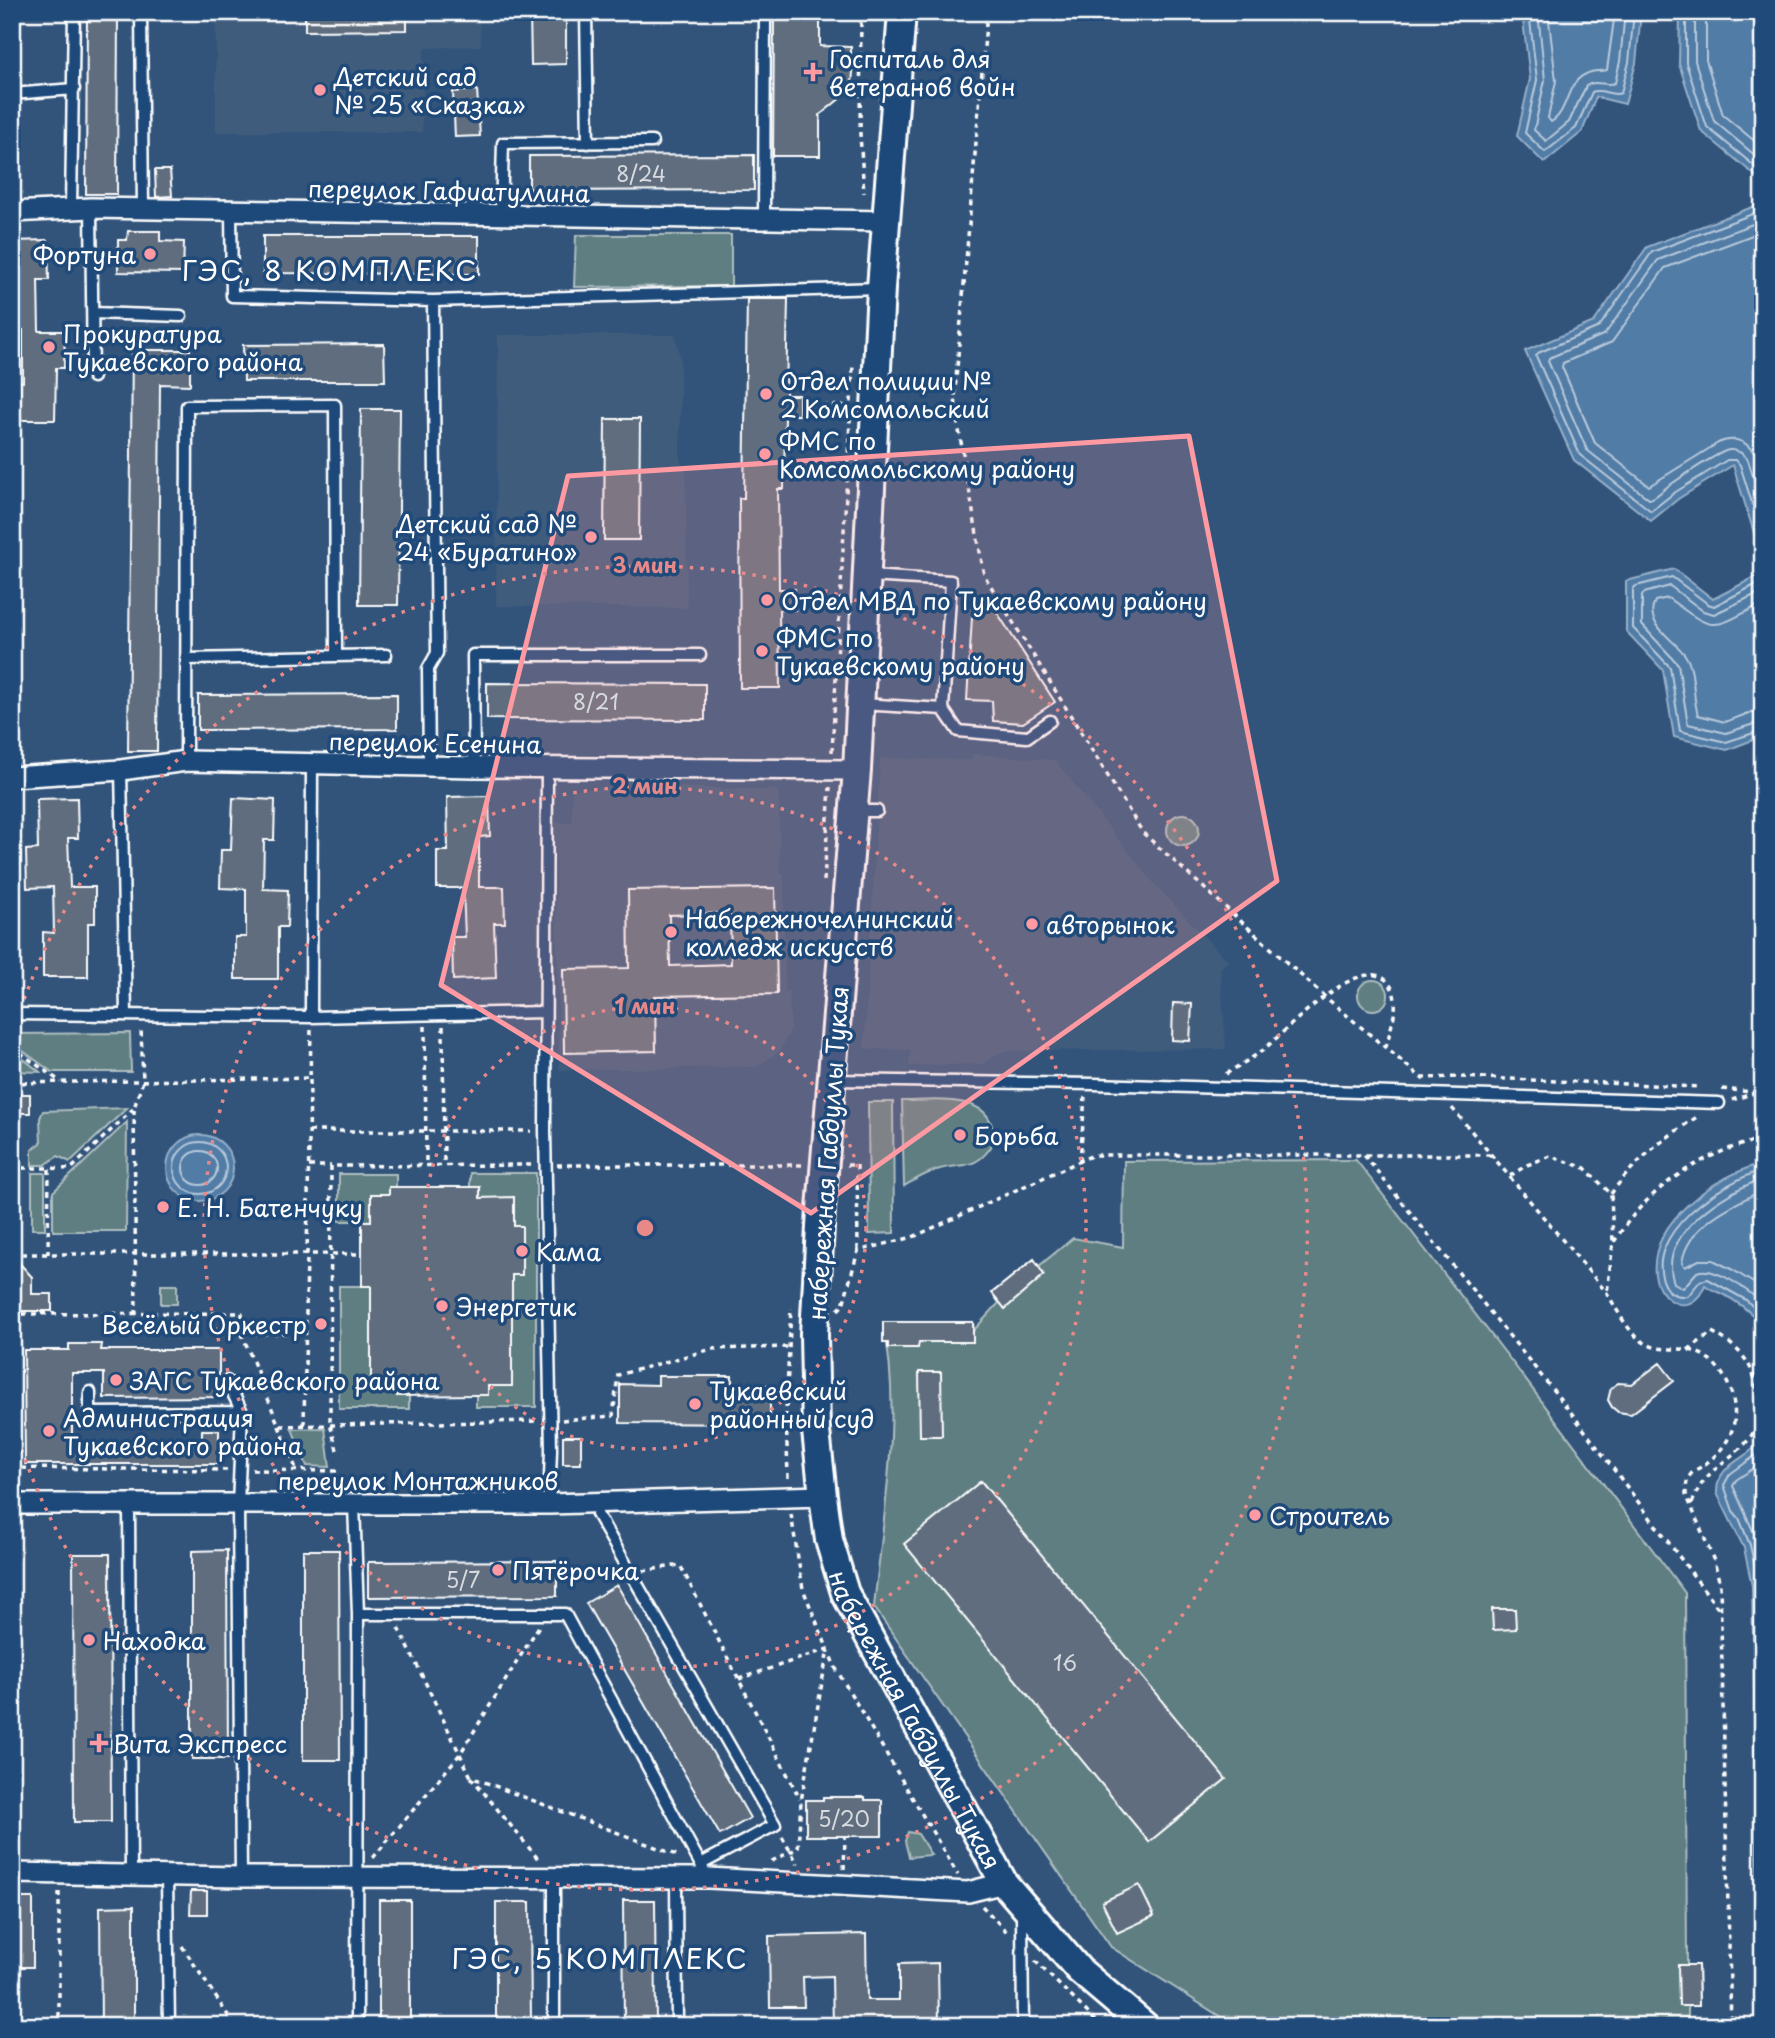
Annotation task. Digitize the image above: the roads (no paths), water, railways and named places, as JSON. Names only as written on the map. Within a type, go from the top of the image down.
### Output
[{"type":"main road","name":"набережная Габдуллы Тукая","points":[[902,12],[881,288],[860,704],[857,770],[865,811],[832,1080],[814,1344],[816,1431],[823,1496],[829,1540],[845,1593],[1004,1883],[1079,1970],[1145,2026]]},
{"type":"street","name":"переулок Гафиатуллина","points":[[12,212],[92,208],[886,221]]},
{"type":"street","name":"переулок Есенина","points":[[12,777],[121,770],[186,761],[547,768],[857,770]]},
{"type":"street","name":"переулок Монтажников","points":[[12,1504],[549,1504],[823,1496]]},
{"type":"street","points":[[12,1873],[59,1872],[167,1877],[676,1879],[705,1871],[810,1884],[968,1892],[1004,1883]]},
{"type":"lane","points":[[71,208],[74,12]]},
{"type":"lane","points":[[141,12],[143,209]]},
{"type":"lane","points":[[586,12],[588,143]]},
{"type":"lane","points":[[764,219],[765,12]]},
{"type":"lane","points":[[12,94],[74,89]]},
{"type":"lane","points":[[501,215],[503,143],[652,142]]},
{"type":"lane","points":[[92,208],[93,377]]},
{"type":"lane","points":[[231,211],[232,296],[433,301],[881,288]]},
{"type":"lane","points":[[429,766],[428,668],[437,653],[433,301]]},
{"type":"lane","points":[[93,313],[181,316]]},
{"type":"lane","points":[[186,761],[187,406],[335,405],[336,656]]},
{"type":"lane","points":[[867,576],[951,581],[943,709],[958,731],[1027,737],[1051,721]]},
{"type":"lane","points":[[186,659],[386,655]]},
{"type":"lane","points":[[474,767],[473,655],[700,655]]},
{"type":"lane","points":[[860,704],[943,709]]},
{"type":"lane","points":[[311,1017],[312,764]]},
{"type":"lane","points":[[547,768],[545,1131],[549,1504]]},
{"type":"lane","points":[[121,770],[126,1014]]},
{"type":"lane","points":[[12,1014],[311,1017],[545,1012]]},
{"type":"lane","points":[[832,1080],[1439,1093],[1719,1103]]},
{"type":"lane","points":[[227,1381],[242,1412],[238,1505],[241,1877]]},
{"type":"lane","points":[[90,1392],[90,1413],[242,1412]]},
{"type":"lane","points":[[129,1504],[131,1876]]},
{"type":"lane","points":[[354,1504],[358,1614],[357,2026]]},
{"type":"lane","points":[[358,1614],[565,1614],[705,1871],[775,1825],[597,1514]]},
{"type":"lane","points":[[167,1877],[169,2026]]},
{"type":"lane","points":[[554,1878],[554,2026]]},
{"type":"lane","points":[[676,1879],[677,2026]]},
{"type":"lane","points":[[1023,1906],[1023,2026]]},
{"type":"water","points":[[1522,12],[1641,12],[1636,63],[1625,104],[1596,97],[1582,132],[1544,163],[1517,136],[1530,79]]},
{"type":"water","points":[[1680,12],[1763,12],[1763,182],[1701,131],[1679,64]]},
{"type":"water","points":[[1763,203],[1763,562],[1733,465],[1678,499],[1651,521],[1574,460],[1525,351],[1594,322],[1647,247]]},
{"type":"water","points":[[1674,569],[1713,599],[1763,573],[1763,736],[1727,750],[1674,737],[1663,670],[1626,631],[1626,581]]},
{"type":"water","points":[[200,1135],[213,1138],[223,1145],[230,1155],[233,1168],[230,1181],[223,1191],[213,1198],[200,1201],[187,1198],[177,1191],[170,1181],[167,1168],[170,1155],[177,1145],[187,1138]]},
{"type":"water","points":[[1763,1163],[1763,1326],[1738,1303],[1705,1285],[1700,1295],[1690,1303],[1670,1300],[1660,1289],[1655,1275],[1656,1255],[1663,1236],[1674,1219],[1707,1189],[1745,1169]]},
{"type":"water","points":[[1763,1439],[1763,2014],[1760,2006],[1752,1586],[1744,1548],[1717,1493],[1718,1483],[1727,1468]]},
{"type":"place","name":"Госпиталь для ветеранов войн","points":[[813,72]]},
{"type":"place","name":"Детский сад № 25 «Сказка»","points":[[320,90]]},
{"type":"place","name":"Фортуна","points":[[150,254]]},
{"type":"place","name":"Прокуратура Тукаевского района","points":[[49,347]]},
{"type":"place","name":"Отдел полиции № 2 Комсомольский","points":[[766,394]]},
{"type":"place","name":"ФМС по Комсомольскому району","points":[[765,454]]},
{"type":"place","name":"Детский сад № 24 «Буратино»","points":[[591,537]]},
{"type":"place","name":"Отдел МВД по Тукаевскому району","points":[[767,600]]},
{"type":"place","name":"ФМС по Тукаевскому району","points":[[762,651]]},
{"type":"place","name":"авторынок","points":[[1032,924]]},
{"type":"place","name":"Набережночелнинский колледж искусств","points":[[671,932]]},
{"type":"place","name":"Борьба","points":[[960,1135]]},
{"type":"place","name":"Е. Н. Батенчуку","points":[[163,1207]]},
{"type":"place","name":"Кама","points":[[522,1251]]},
{"type":"place","name":"Энергетик","points":[[442,1306]]},
{"type":"place","name":"Весёлый Оркестр","points":[[321,1324]]},
{"type":"place","name":"ЗАГС Тукаевского района","points":[[116,1380]]},
{"type":"place","name":"Тукаевский районный суд","points":[[695,1404]]},
{"type":"place","name":"Администрация Тукаевского района","points":[[49,1431]]},
{"type":"place","name":"Строитель","points":[[1255,1515]]},
{"type":"place","name":"Пятёрочка","points":[[498,1570]]},
{"type":"place","name":"Находка","points":[[89,1640]]},
{"type":"place","name":"Вита Экспресс","points":[[99,1743]]},
{"type":"district","name":"ГЭС, 8 КОМПЛЕКС","points":[[330,269]]},
{"type":"district","name":"ГЭС, 5 КОМПЛЕКС","points":[[600,1957]]}]
